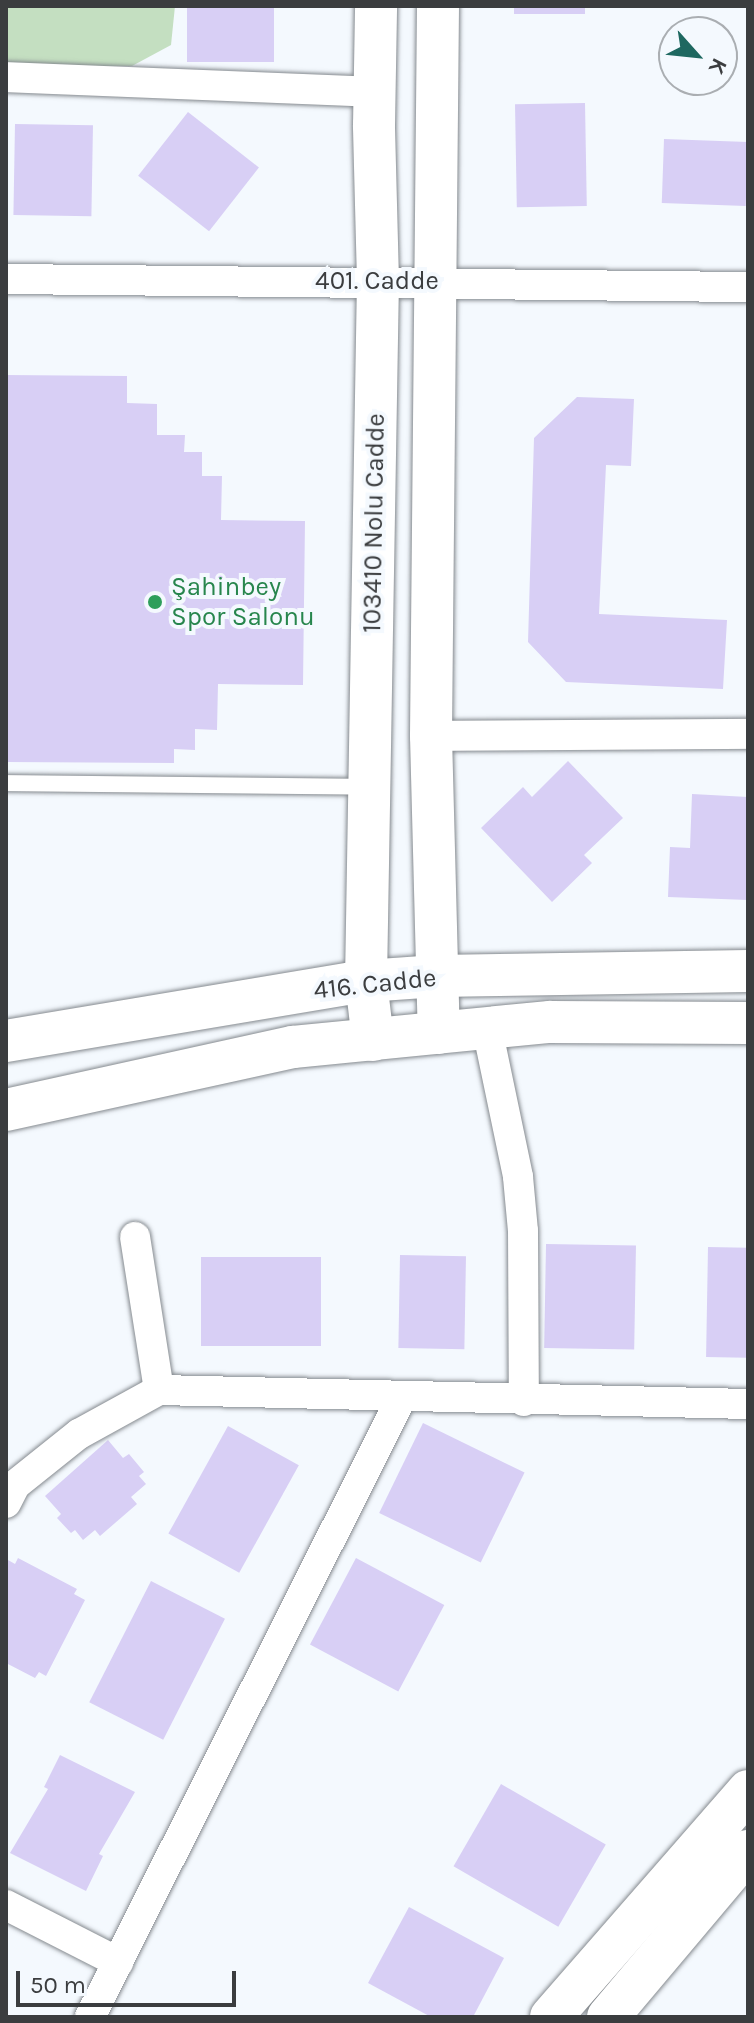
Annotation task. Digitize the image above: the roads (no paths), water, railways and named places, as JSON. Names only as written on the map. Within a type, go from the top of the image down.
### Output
[{"type":"street","name":"103410 Nolu Cadde","points":[[373,1040],[366,981],[378,281],[376,6]]},
{"type":"street","points":[[438,6],[431,736],[439,1033]]},
{"type":"street","points":[[6,77],[375,92]]},
{"type":"street","name":"401. Cadde","points":[[6,279],[434,281],[748,287]]},
{"type":"street","points":[[431,736],[748,734]]},
{"type":"street","points":[[370,787],[432,787]]},
{"type":"street","name":"416. Cadde","points":[[6,1041],[366,981],[437,976],[748,971]]},
{"type":"street","points":[[6,1110],[293,1047],[550,1022],[748,1023]]},
{"type":"street","points":[[487,1028],[518,1177],[523,1231],[524,1401]]},
{"type":"street","points":[[135,1237],[159,1390]]},
{"type":"street","points":[[6,1503],[15,1485],[79,1434],[159,1390],[748,1404]]},
{"type":"street","points":[[90,2017],[402,1397]]},
{"type":"street","points":[[551,2017],[748,1791]]},
{"type":"street","points":[[608,2017],[748,1851]]},
{"type":"street","points":[[6,1905],[118,1962]]},
{"type":"lane","points":[[6,783],[370,787]]},
{"type":"place","name":"Şahinbey Spor Salonu","points":[[155,602]]}]
